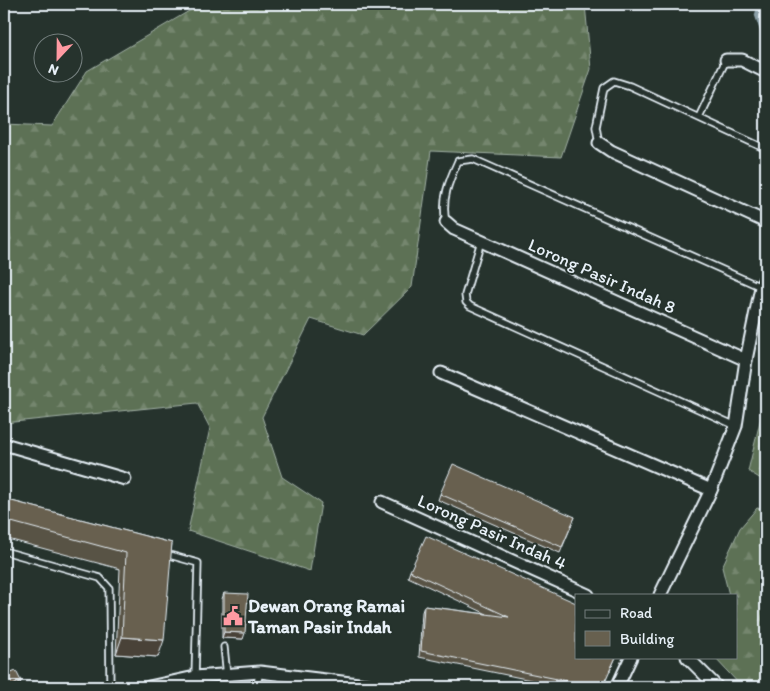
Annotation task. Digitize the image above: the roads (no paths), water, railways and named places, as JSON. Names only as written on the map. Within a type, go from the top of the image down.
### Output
[{"type":"street","points":[[726,60],[742,60],[766,72]]},
{"type":"street","points":[[599,143],[611,151],[766,222]]},
{"type":"street","name":"Lorong Pasir Indah 8","points":[[446,222],[454,229],[746,360]]},
{"type":"street","points":[[660,594],[711,490],[736,426],[746,360],[764,281]]},
{"type":"street","points":[[441,373],[711,490]]},
{"type":"street","points":[[4,444],[124,479]]},
{"type":"street","name":"Lorong Pasir Indah 4","points":[[382,502],[586,594]]},
{"type":"street","points":[[619,686],[631,658]]},
{"type":"street","points":[[689,658],[717,687]]},
{"type":"street","points":[[149,687],[195,677],[260,672],[383,687]]},
{"type":"lane","points":[[699,117],[726,60]]},
{"type":"lane","points":[[599,143],[596,127],[604,88],[614,82],[630,86],[766,148]]},
{"type":"lane","points":[[446,222],[443,208],[447,184],[458,160],[473,159],[764,281]]},
{"type":"lane","points":[[481,241],[465,295],[466,302],[470,306],[736,426]]},
{"type":"lane","points":[[4,551],[100,578],[108,588],[110,687]]},
{"type":"lane","points":[[156,551],[198,563],[195,677]]},
{"type":"lane","points":[[224,647],[227,676]]},
{"type":"lane","points":[[256,687],[260,672]]},
{"type":"waterway","points":[[760,4],[757,15],[763,33],[766,35]]},
{"type":"place","name":"Dewan Orang Ramai Taman Pasir Indah","points":[[233,616]]}]
